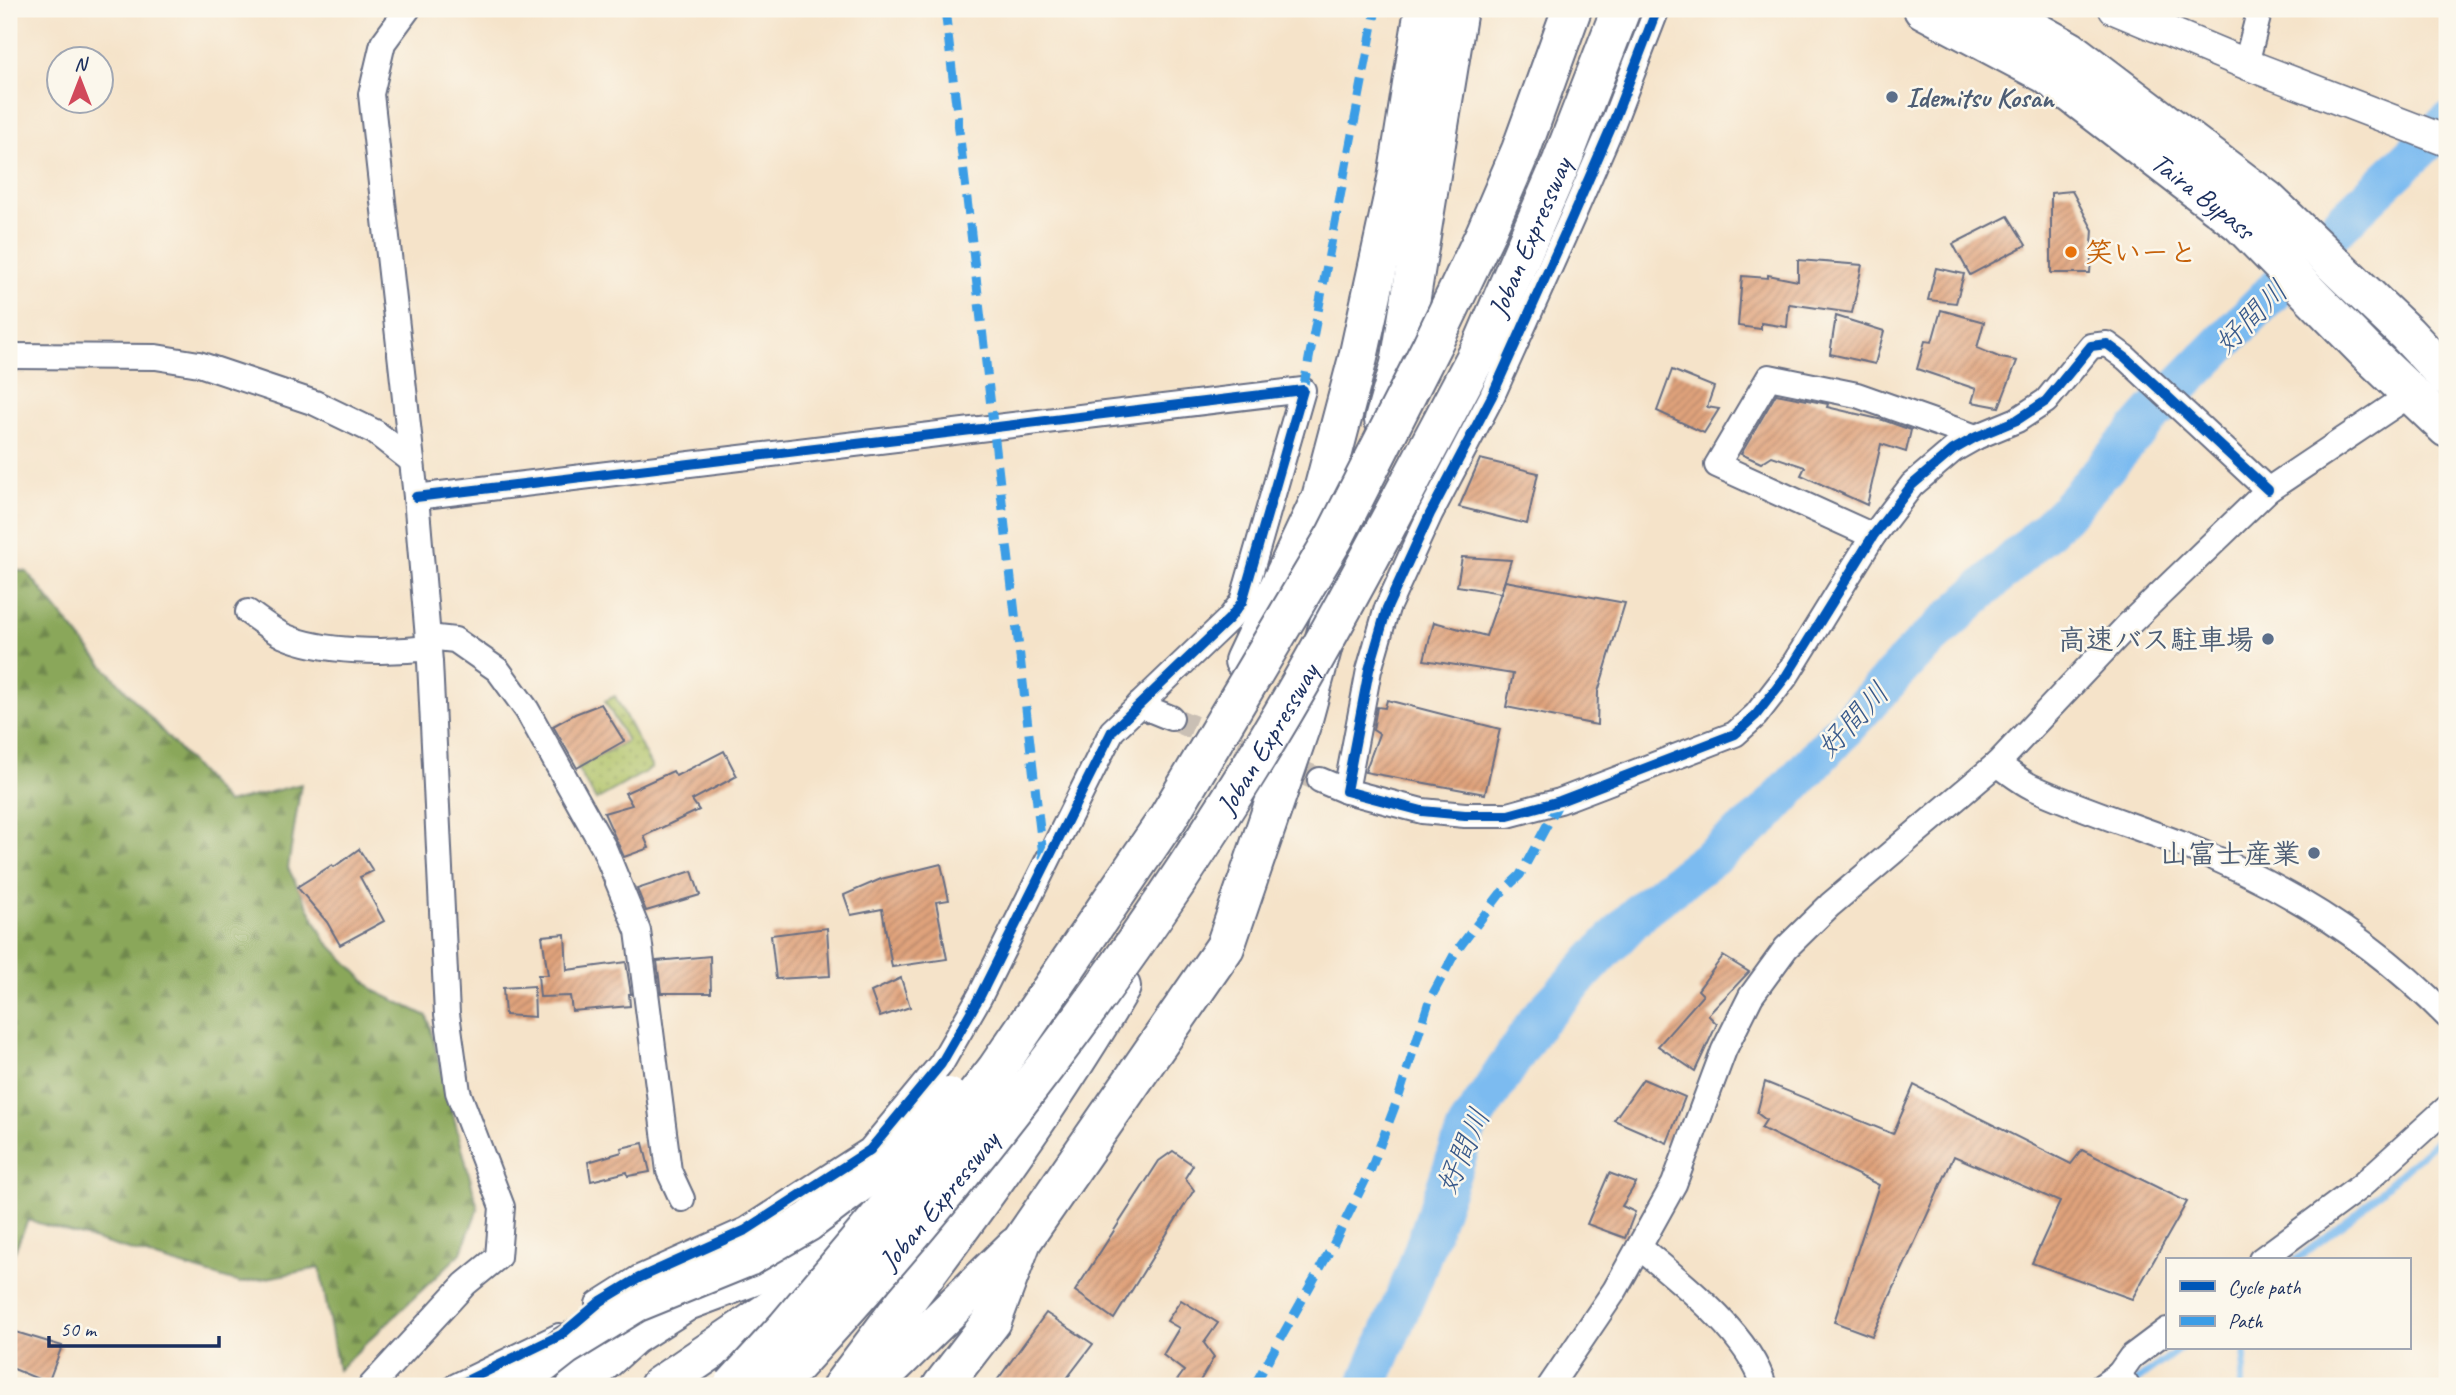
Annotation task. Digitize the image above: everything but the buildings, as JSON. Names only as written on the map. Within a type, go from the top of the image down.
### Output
[{"type":"highway","points":[[659,1386],[878,1239],[909,1196],[1022,1058],[1123,909],[1148,813],[1243,663],[1321,498],[1358,358],[1396,179],[1424,9]]},
{"type":"highway","points":[[872,1386],[1021,1241],[1225,947],[1303,719],[1399,364],[1458,9]]},
{"type":"highway","name":"Joban Expressway","points":[[733,1386],[908,1184],[996,1070],[1167,819],[1335,536],[1432,345],[1485,234],[1521,150],[1572,9]]},
{"type":"highway","name":"Joban Expressway","points":[[776,1386],[890,1260],[1031,1085],[1106,984],[1220,815],[1282,714],[1352,592],[1482,346],[1562,161],[1621,9]]},
{"type":"highway","name":"Taira Bypass","points":[[1923,9],[2046,74],[2254,211],[2367,352],[2447,428]]},
{"type":"highway","name":"Taira Bypass","points":[[1995,9],[2068,50],[2254,211],[2407,334],[2446,373]]},
{"type":"highway","points":[[842,1386],[929,1271],[1080,1057],[1220,815]]},
{"type":"highway","points":[[508,1375],[565,1346],[635,1303],[748,1257],[808,1222],[884,1164],[979,1064],[1097,921]]},
{"type":"highway","points":[[576,1386],[632,1336],[687,1301],[789,1264],[909,1196]]},
{"type":"highway","points":[[942,1386],[992,1321],[1021,1241]]},
{"type":"street","points":[[371,1386],[465,1284],[498,1258],[502,1207],[458,1092],[447,1014],[429,643],[416,497],[371,94],[383,43],[408,9]]},
{"type":"street","points":[[1346,791],[1369,670],[1387,608],[1430,514],[1492,396],[1566,232],[1613,123],[1657,9]]},
{"type":"street","points":[[2114,9],[2246,64],[2447,141]]},
{"type":"street","points":[[2246,64],[2260,9]]},
{"type":"street","points":[[1320,780],[1346,791],[1422,811],[1508,815],[1560,801],[1735,734],[1756,715],[1787,675],[1873,536],[1912,485],[1953,450],[2017,420],[2046,401],[2091,346],[2107,344],[2126,358],[2258,482]]},
{"type":"street","points":[[9,356],[156,357],[199,364],[315,403],[375,432],[412,461]]},
{"type":"street","points":[[1550,1386],[1615,1290],[1674,1184],[1724,1050],[1751,996],[1779,958],[1830,905],[1997,764],[2129,625],[2258,482],[2336,442],[2446,373]]},
{"type":"street","points":[[1873,536],[1717,465],[1769,377],[1857,395],[1976,437]]},
{"type":"street","points":[[416,497],[1303,390],[1242,602],[1229,619],[1112,731],[980,996],[942,1065],[870,1150],[746,1230],[639,1278],[601,1301],[508,1375],[456,1386]]},
{"type":"street","points":[[248,612],[283,635],[314,645],[398,652],[429,643],[456,640],[498,670],[527,710],[604,849],[638,931],[669,1171],[682,1199]]},
{"type":"street","points":[[1139,705],[1171,718]]},
{"type":"street","points":[[1997,764],[2030,786],[2185,845],[2301,901],[2395,967],[2447,1016]]},
{"type":"street","points":[[2264,1258],[2361,1186],[2447,1108]]},
{"type":"street","points":[[1639,1247],[1685,1284],[1727,1326],[1749,1356],[1764,1386]]},
{"type":"street","points":[[2117,1381],[2132,1357],[2166,1331]]},
{"type":"green space","points":[[9,569],[27,572],[93,654],[227,803],[301,784],[288,868],[325,940],[375,991],[427,1016],[478,1208],[461,1253],[338,1370],[320,1268],[240,1283],[28,1220],[9,1264]]},
{"type":"green space","points":[[615,696],[652,768],[596,800],[577,768],[627,741],[605,701]]},
{"type":"waterway","name":"好間川","points":[[1367,1386],[1413,1279],[1467,1128],[1538,1020],[1643,909],[1761,819],[1913,654],[2063,515],[2156,410],[2328,236],[2447,123]]},
{"type":"waterway","points":[[2299,1258],[2356,1214],[2447,1131]]},
{"type":"waterway","points":[[2132,1384],[2178,1350]]},
{"type":"waterway","points":[[2241,1386],[2246,1350]]},
{"type":"tunnel","points":[[1171,718],[1320,780]]},
{"type":"marked path","points":[[945,9],[1044,864]]},
{"type":"marked path","points":[[1303,390],[1376,9]]},
{"type":"marked path","points":[[1254,1386],[1332,1247],[1371,1169],[1400,1093],[1429,1001],[1455,953],[1500,894],[1520,875],[1560,801]]},
{"type":"cycle path","points":[[1657,9],[1613,123],[1492,396],[1430,514],[1387,608],[1369,670],[1346,791],[1422,811],[1508,815],[1560,801],[1735,734],[1756,715],[1787,675],[1873,536],[1912,485],[1953,450],[2017,420],[2046,401],[2091,346],[2107,344],[2126,358],[2268,490]]},
{"type":"cycle path","points":[[416,497],[1303,390],[1242,602],[1229,619],[1112,731],[980,996],[941,1064],[870,1150],[746,1230],[639,1278],[601,1301],[561,1335],[456,1386]]},
{"type":"place","name":"Idemitsu Kosan","points":[[1892,97]]},
{"type":"place","name":"笑いーと","points":[[2071,252]]},
{"type":"place","name":"高速バス駐車場","points":[[2268,639]]},
{"type":"place","name":"山富士産業","points":[[2314,853]]}]
